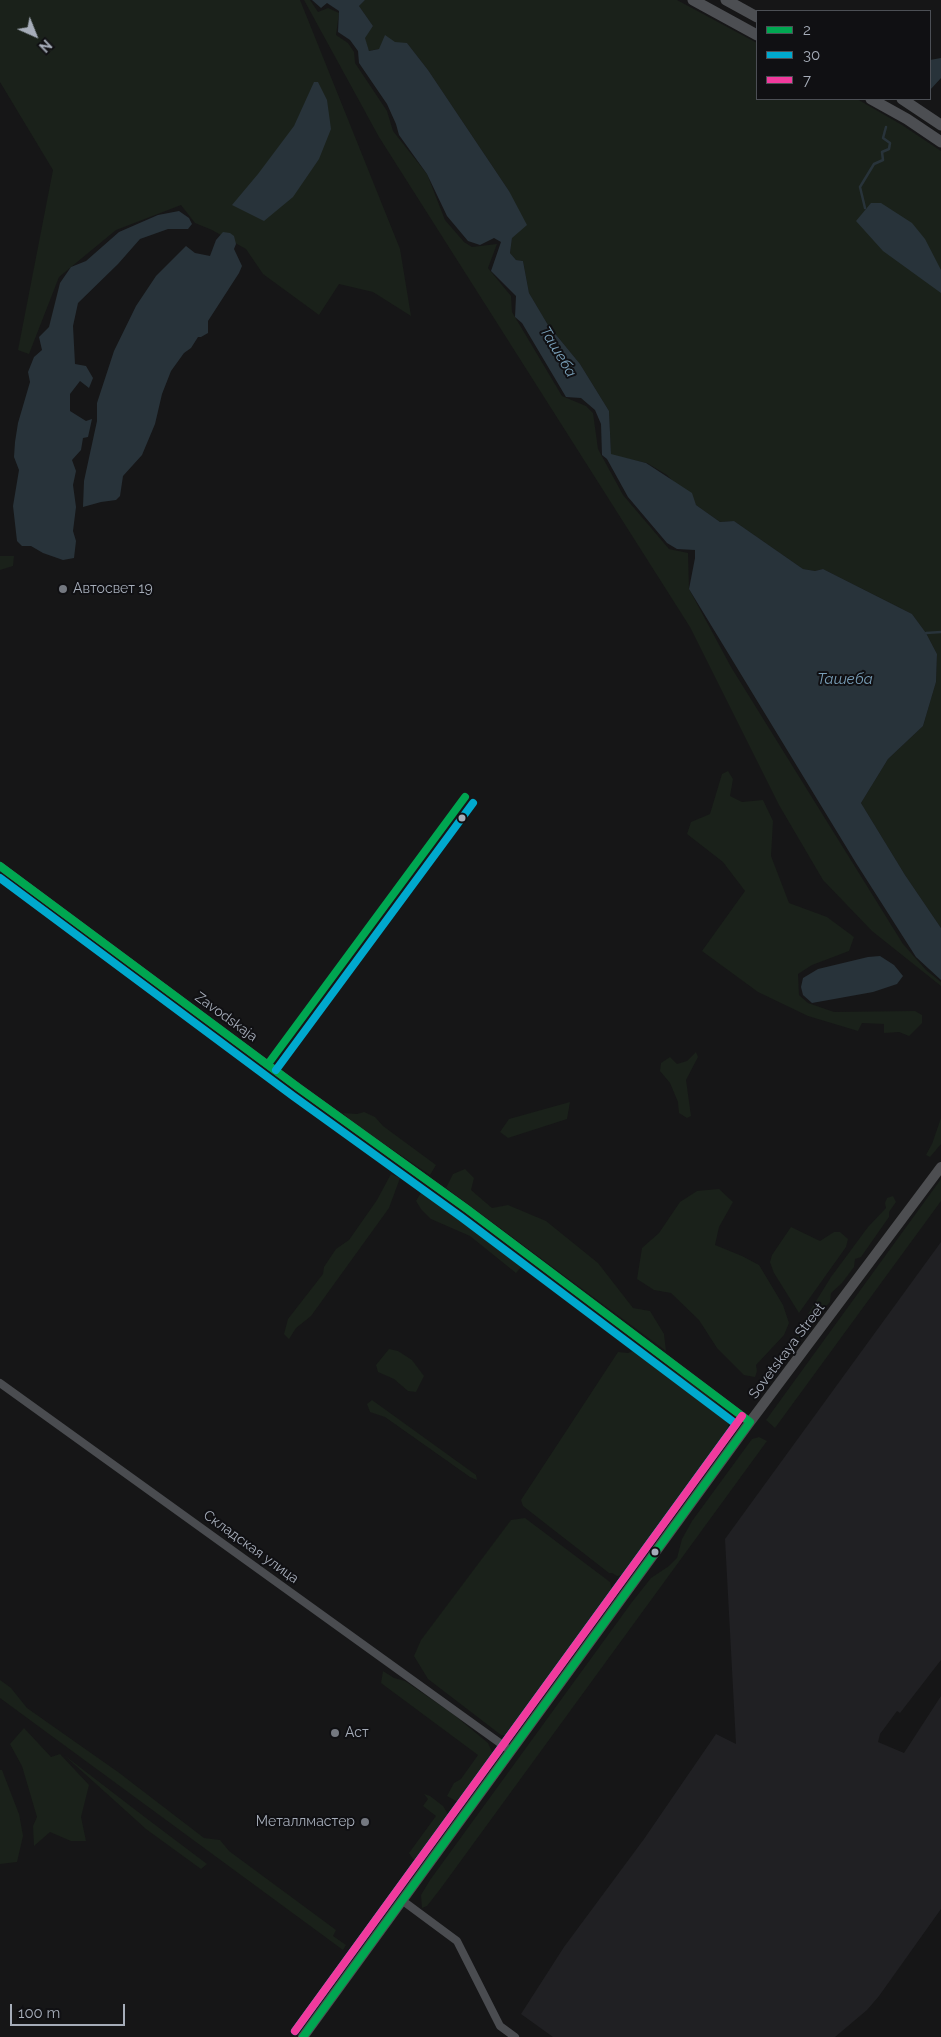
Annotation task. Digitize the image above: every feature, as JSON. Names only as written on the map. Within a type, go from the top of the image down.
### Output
[{"type":"highway","points":[[693,0],[756,34]]},
{"type":"highway","points":[[726,0],[756,16]]},
{"type":"highway","points":[[873,100],[907,119],[941,142]]},
{"type":"highway","points":[[904,100],[941,125]]},
{"type":"main road","name":"Sovetskaya Street","points":[[303,2037],[750,1422],[941,1167]]},
{"type":"street","name":"Zavodskaja","points":[[0,866],[299,1088],[467,1209],[750,1422]]},
{"type":"street","name":"Складская улица","points":[[0,1383],[511,1751]]},
{"type":"street","points":[[403,1901],[458,1941],[500,2026],[515,2037]]},
{"type":"shaded area","points":[[0,0],[300,0],[400,249],[411,316],[373,292],[339,284],[319,315],[263,274],[246,249],[195,223],[181,205],[116,230],[59,277],[29,354],[18,350],[53,170],[0,82]]},
{"type":"shaded area","points":[[304,0],[310,0],[318,12],[328,8],[339,13],[336,35],[348,43],[354,52],[355,63],[387,111],[393,131],[427,174],[445,220],[464,242],[472,247],[497,244],[488,268],[511,296],[512,312],[562,396],[586,406],[593,413],[598,449],[623,495],[669,549],[688,553],[689,589],[731,667],[903,944],[926,970],[941,982],[941,986],[872,931],[823,880],[779,805],[690,627],[379,137]]},
{"type":"shaded area","points":[[365,0],[677,0],[756,42],[756,100],[859,100],[902,125],[941,151],[941,928],[905,875],[861,803],[888,759],[923,726],[936,682],[937,654],[926,633],[912,614],[823,569],[815,571],[803,569],[734,521],[720,522],[696,505],[667,475],[647,463],[611,455],[609,411],[580,364],[548,325],[529,293],[523,261],[516,260],[510,253],[512,238],[509,191],[428,70],[407,43],[369,51],[364,38],[373,26],[359,6]]},
{"type":"shaded area","points":[[0,556],[14,556],[13,566],[0,570]]},
{"type":"shaded area","points":[[728,771],[733,779],[730,796],[742,802],[763,800],[773,821],[771,856],[789,903],[827,917],[854,937],[849,951],[812,965],[798,974],[799,995],[808,1003],[834,1012],[915,1011],[922,1015],[922,1023],[909,1036],[899,1032],[884,1033],[884,1024],[862,1023],[858,1031],[808,1016],[758,992],[702,951],[745,891],[723,862],[687,834],[691,822],[710,814],[722,774]]},
{"type":"shaded area","points":[[696,1052],[698,1057],[686,1080],[691,1116],[687,1118],[679,1113],[678,1102],[670,1083],[660,1071],[661,1063],[670,1057],[677,1064],[687,1061]]},
{"type":"shaded area","points":[[570,1102],[567,1119],[508,1138],[500,1132],[509,1119]]},
{"type":"shaded area","points":[[364,1112],[375,1117],[383,1126],[436,1165],[430,1175],[353,1123],[343,1113],[357,1114]]},
{"type":"shaded area","points":[[941,1118],[941,1144],[930,1157],[926,1155]]},
{"type":"shaded area","points":[[465,1169],[474,1178],[471,1190],[492,1208],[508,1205],[546,1221],[598,1263],[633,1308],[650,1311],[664,1334],[666,1351],[446,1188],[453,1174]]},
{"type":"shaded area","points":[[391,1174],[400,1178],[389,1208],[311,1316],[296,1328],[289,1339],[284,1334],[288,1319],[323,1274],[324,1267],[336,1249],[349,1240],[377,1200]]},
{"type":"shaded area","points":[[941,1179],[941,1201],[775,1428],[766,1420]]},
{"type":"shaded area","points":[[719,1189],[733,1202],[719,1227],[715,1245],[759,1265],[783,1305],[789,1323],[784,1335],[756,1365],[755,1377],[744,1375],[717,1348],[699,1320],[671,1293],[654,1290],[637,1279],[642,1248],[659,1233],[680,1202],[697,1191]]},
{"type":"shaded area","points":[[422,1191],[439,1197],[514,1255],[523,1265],[516,1273],[470,1236],[431,1219],[416,1201]]},
{"type":"shaded area","points":[[893,1196],[896,1202],[889,1212],[889,1217],[861,1257],[855,1259],[854,1267],[842,1283],[831,1293],[830,1302],[809,1324],[806,1334],[800,1339],[795,1335],[831,1277],[868,1227],[886,1208],[887,1198]]},
{"type":"shaded area","points":[[791,1227],[820,1241],[834,1232],[840,1232],[848,1239],[846,1247],[799,1313],[774,1273],[770,1262],[772,1255]]},
{"type":"shaded area","points":[[941,1242],[941,1660],[900,1713],[897,1711],[880,1734],[878,1742],[904,1753],[941,1696],[941,1909],[879,1996],[867,2010],[835,2037],[553,2037],[521,2014],[564,1947],[644,1839],[716,1734],[736,1744],[725,1539]]},
{"type":"shaded area","points":[[640,1348],[702,1390],[719,1405],[729,1421],[724,1445],[628,1574],[617,1576],[609,1573],[523,1506],[521,1500],[618,1352],[628,1353]]},
{"type":"shaded area","points":[[389,1349],[398,1351],[412,1360],[424,1376],[416,1392],[408,1391],[394,1379],[378,1372],[376,1365]]},
{"type":"shaded area","points":[[372,1400],[476,1475],[477,1480],[385,1417],[370,1412],[367,1404]]},
{"type":"shaded area","points":[[759,1437],[767,1441],[441,1888],[427,1906],[422,1908],[421,1895],[430,1880],[632,1602],[651,1578],[677,1558],[682,1539],[692,1521],[752,1439]]},
{"type":"shaded area","points":[[525,1518],[610,1582],[612,1593],[512,1735],[501,1735],[428,1679],[414,1656],[421,1640],[511,1520]]},
{"type":"shaded area","points":[[383,1671],[394,1678],[405,1681],[453,1714],[488,1743],[493,1754],[493,1760],[460,1803],[447,1796],[454,1783],[461,1779],[478,1755],[381,1683]]},
{"type":"shaded area","points":[[0,1680],[11,1688],[27,1708],[118,1772],[204,1838],[220,1840],[229,1851],[336,1930],[333,1936],[346,1945],[343,1950],[0,1698]]},
{"type":"shaded area","points":[[24,1728],[51,1757],[60,1754],[89,1785],[81,1817],[86,1841],[71,1841],[50,1832],[34,1846],[33,1826],[37,1817],[22,1766],[10,1744]]},
{"type":"shaded area","points":[[64,1755],[207,1864],[201,1869],[146,1829]]},
{"type":"shaded area","points":[[0,1770],[2,1770],[19,1814],[23,1836],[17,1862],[0,1864]]},
{"type":"shaded area","points":[[424,1794],[430,1796],[443,1806],[451,1819],[420,1861],[413,1859],[409,1853],[436,1816],[423,1806],[428,1799]]},
{"type":"water","name":"Ташеба","points":[[312,0],[365,0],[359,6],[373,26],[365,38],[369,51],[379,49],[385,35],[395,42],[407,43],[428,70],[509,191],[527,225],[512,238],[510,253],[516,260],[523,261],[529,293],[548,325],[580,364],[609,411],[611,454],[646,463],[692,493],[696,505],[720,522],[734,521],[803,569],[815,571],[823,569],[912,614],[926,633],[937,654],[936,682],[923,726],[888,759],[861,803],[905,875],[941,928],[941,980],[916,957],[856,863],[689,589],[695,550],[677,549],[667,543],[628,497],[607,459],[602,455],[601,424],[595,410],[581,398],[566,397],[522,323],[515,317],[516,296],[491,271],[501,242],[494,238],[480,245],[468,241],[447,216],[427,174],[399,135],[387,104],[359,63],[358,51],[350,40],[338,32],[339,11],[327,3],[321,8]]},
{"type":"water","points":[[941,58],[941,78],[931,89],[931,60]]},
{"type":"water","points":[[314,82],[318,82],[327,100],[331,129],[319,159],[293,197],[264,221],[232,205],[294,126]]},
{"type":"water","points":[[871,203],[881,203],[912,223],[925,239],[941,270],[941,293],[883,251],[856,221]]},
{"type":"water","points":[[179,211],[189,218],[192,224],[188,229],[168,229],[140,239],[118,264],[78,303],[73,326],[75,364],[86,366],[93,378],[89,388],[80,381],[70,394],[70,411],[86,421],[92,419],[88,437],[83,438],[81,450],[72,460],[76,471],[73,485],[76,507],[73,531],[76,541],[74,558],[63,560],[43,553],[31,546],[22,546],[17,541],[13,506],[19,470],[14,457],[15,442],[18,423],[30,382],[28,372],[34,357],[42,350],[39,337],[49,327],[60,283],[71,267],[86,261],[119,232],[158,215]]},
{"type":"water","points":[[223,232],[234,236],[236,244],[234,249],[242,266],[239,273],[208,321],[208,333],[198,337],[171,371],[162,394],[155,424],[142,455],[123,476],[120,496],[116,500],[83,507],[84,481],[97,421],[97,403],[114,351],[136,306],[156,276],[186,246],[195,253],[210,256],[216,240]]},
{"type":"water","points":[[880,956],[894,965],[903,976],[897,984],[873,992],[812,1003],[803,995],[801,987],[803,978],[818,969]]},
{"type":"waterway","points":[[865,208],[860,187],[874,164],[883,160],[882,152],[889,149],[890,143],[883,138],[886,127]]},
{"type":"waterway","points":[[926,633],[941,632]]},
{"type":"transit line","name":"2","points":[[268,1064],[465,797]]},
{"type":"transit line","name":"30","points":[[276,1070],[473,803]]},
{"type":"transit line","name":"2","points":[[0,866],[299,1088],[467,1209],[750,1422],[303,2037]]},
{"type":"transit line","name":"30","points":[[0,878],[293,1096],[461,1217],[736,1424],[295,2031]]},
{"type":"transit line","name":"7","points":[[295,2031],[742,1416]]},
{"type":"place","name":"Автосвет 19","points":[[63,589]]},
{"type":"place","name":"Аст","points":[[335,1733]]},
{"type":"place","name":"Металлмастер","points":[[365,1822]]}]
